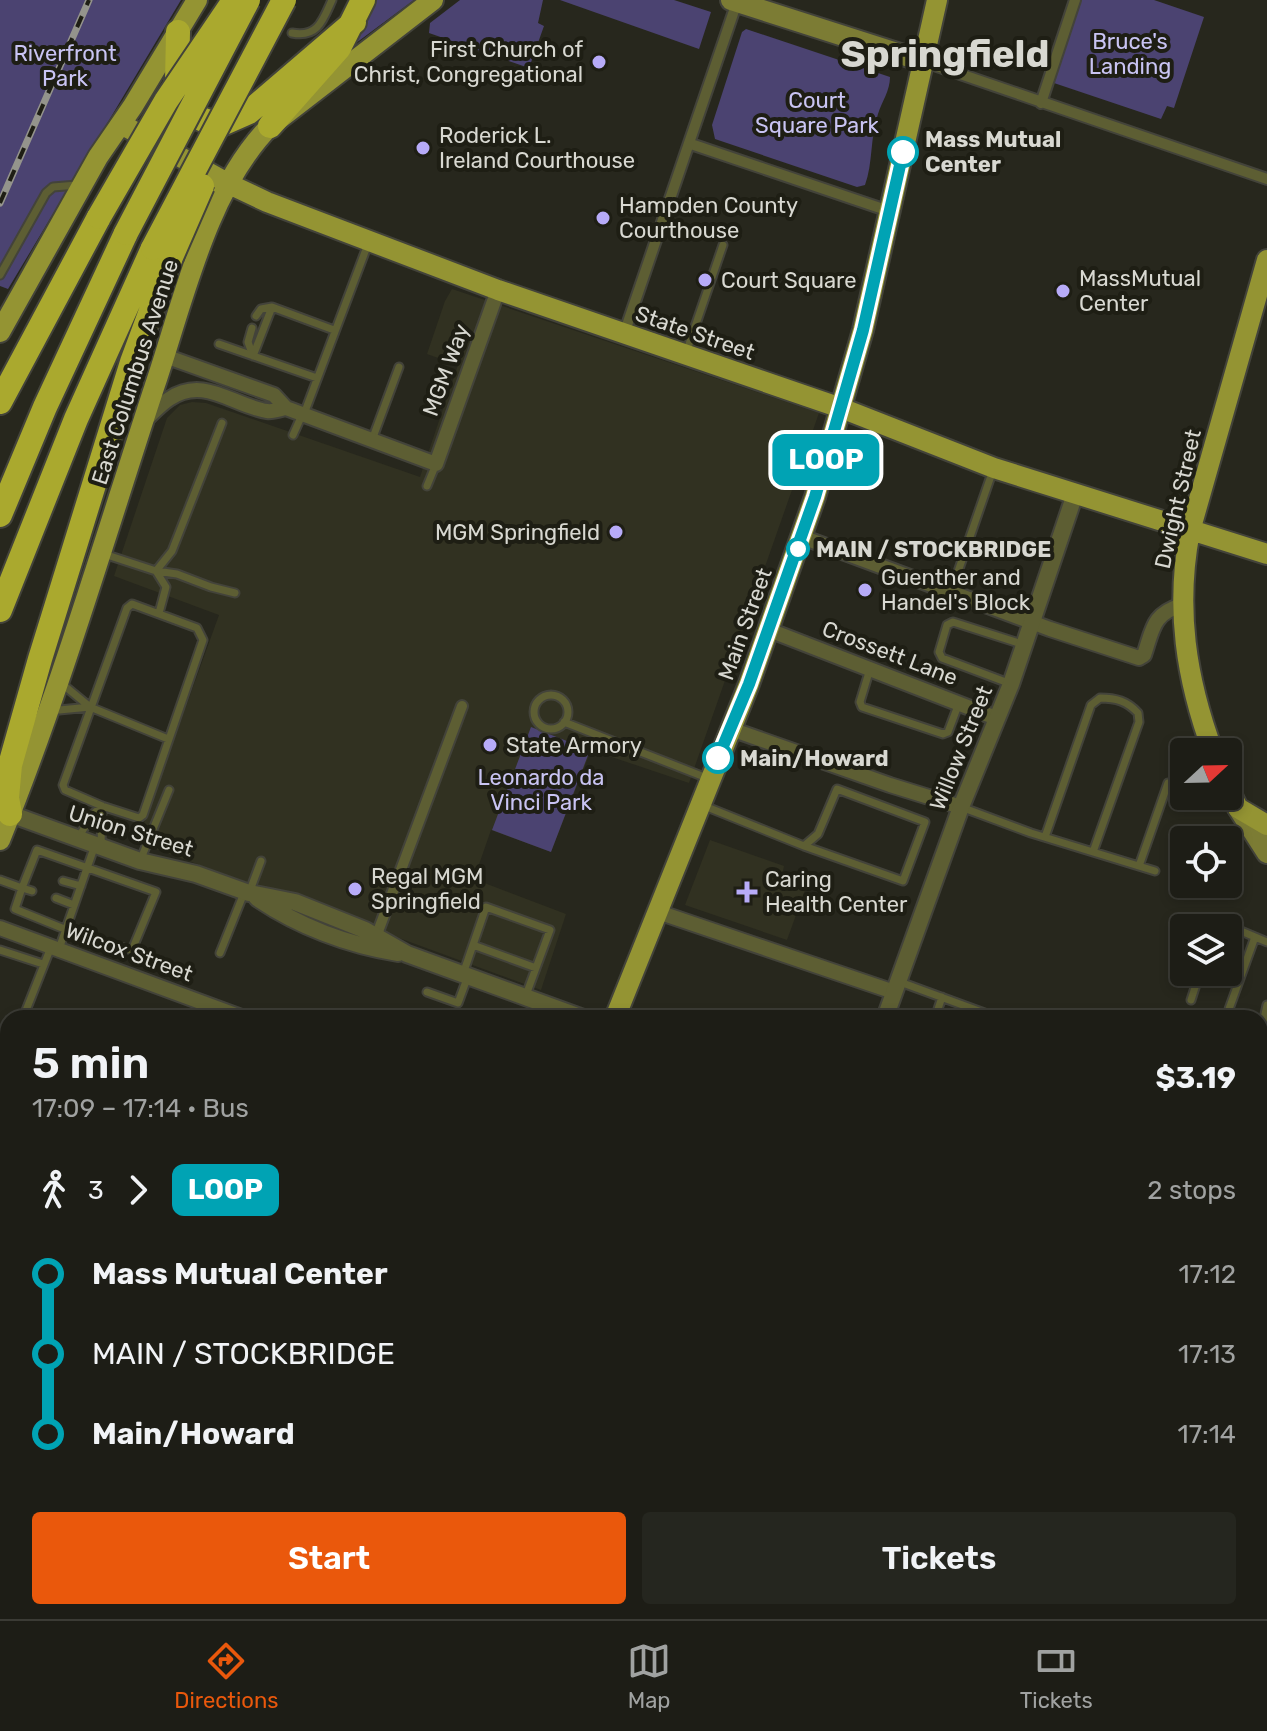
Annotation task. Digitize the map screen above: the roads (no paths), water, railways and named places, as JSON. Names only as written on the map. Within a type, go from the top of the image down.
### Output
[{"type":"highway","points":[[0,402],[99,217],[166,101],[234,0]]},
{"type":"highway","points":[[0,515],[57,381],[126,233],[248,0]]},
{"type":"highway","points":[[0,610],[76,419],[162,252],[261,42],[284,0]]},
{"type":"highway","points":[[178,32],[177,81],[183,103],[197,117],[224,123],[249,112],[358,11]]},
{"type":"highway","points":[[270,126],[332,57],[358,11]]},
{"type":"highway","points":[[5,812],[10,765],[132,362],[162,252]]},
{"type":"main road","points":[[4,321],[83,184],[197,0]]},
{"type":"main road","name":"East Columbus Avenue","points":[[0,840],[5,812],[58,681],[201,250],[229,184],[250,149],[270,126],[433,0]]},
{"type":"main road","name":"Main Street","points":[[618,1010],[731,729],[802,537],[866,316],[937,0]]},
{"type":"main road","points":[[734,1],[779,7],[925,62]]},
{"type":"main road","name":"State Street","points":[[121,124],[267,202],[498,290],[841,408],[994,468],[1267,554]]},
{"type":"main road","name":"Dwight Street","points":[[1209,738],[1189,675],[1182,605],[1183,571],[1190,531],[1267,260]]},
{"type":"main road","points":[[1239,810],[1267,853]]},
{"type":"main road","points":[[1241,810],[1267,825]]},
{"type":"street","points":[[1041,103],[1075,0]]},
{"type":"street","points":[[624,334],[691,144],[734,1]]},
{"type":"street","points":[[925,62],[1267,179]]},
{"type":"street","points":[[691,144],[889,211]]},
{"type":"street","name":"MGM Way","points":[[436,464],[498,290]]},
{"type":"street","points":[[165,356],[274,395],[286,408],[436,464]]},
{"type":"street","points":[[143,422],[168,400],[191,390],[214,392],[268,411],[286,408]]},
{"type":"street","name":"Willow Street","points":[[888,1010],[961,807],[1011,684],[1075,494]]},
{"type":"street","points":[[802,537],[1118,654],[1139,658],[1144,655],[1159,617],[1167,610],[1182,605]]},
{"type":"street","name":"Crossett Lane","points":[[769,630],[996,718]]},
{"type":"street","points":[[376,937],[462,706]]},
{"type":"street","points":[[731,729],[961,807]]},
{"type":"street","name":"Union Street","points":[[5,812],[140,861],[188,872],[247,892],[295,902],[407,954],[561,1010]]},
{"type":"street","name":"Union Street","points":[[247,892],[287,919],[371,949],[407,954]]},
{"type":"street","points":[[658,912],[896,986]]},
{"type":"street","name":"Wilcox Street","points":[[0,928],[222,1010]]},
{"type":"lane","points":[[292,33],[303,35],[316,30],[332,0]]},
{"type":"lane","points":[[0,275],[46,193],[53,187],[83,184]]},
{"type":"lane","points":[[293,435],[369,241]]},
{"type":"lane","points":[[685,355],[723,245]]},
{"type":"lane","points":[[256,316],[261,309],[272,307],[334,330]]},
{"type":"lane","points":[[253,356],[272,307]]},
{"type":"lane","points":[[252,328],[248,342],[253,356]]},
{"type":"lane","points":[[219,344],[317,378]]},
{"type":"lane","points":[[372,440],[399,367]]},
{"type":"lane","points":[[156,571],[172,551],[222,423]]},
{"type":"lane","points":[[427,486],[436,464]]},
{"type":"lane","points":[[951,592],[994,468]]},
{"type":"lane","points":[[102,553],[235,593]]},
{"type":"lane","points":[[156,571],[166,587],[159,613]]},
{"type":"lane","points":[[132,604],[159,613],[197,628],[203,640],[143,815],[139,818],[65,790],[63,785],[127,608],[132,604]]},
{"type":"lane","points":[[1011,684],[942,658],[939,652],[947,625],[953,622],[1024,644]]},
{"type":"lane","points":[[870,669],[860,702],[862,707],[943,734],[948,732],[959,703]]},
{"type":"lane","points":[[58,681],[90,707],[168,739]]},
{"type":"lane","points":[[564,722],[567,706],[560,697],[548,695],[538,700],[534,711],[540,725],[550,729],[564,722],[709,779]]},
{"type":"lane","points":[[1045,837],[1091,705],[1100,698],[1114,698],[1130,704],[1138,713],[1139,722],[1093,852]]},
{"type":"lane","points":[[47,712],[90,707]]},
{"type":"lane","points":[[1139,866],[1168,783]]},
{"type":"lane","points":[[699,804],[804,846],[903,881],[925,822],[837,789],[818,834],[804,846]]},
{"type":"lane","points":[[140,861],[169,790]]},
{"type":"lane","points":[[78,838],[102,806]]},
{"type":"lane","points":[[26,1010],[43,964],[66,929],[87,867],[98,846],[102,806]]},
{"type":"lane","points":[[961,807],[1155,871]]},
{"type":"lane","points":[[37,850],[87,867],[156,892],[132,950],[89,939],[15,909],[37,850]]},
{"type":"lane","points":[[220,953],[261,861]]},
{"type":"lane","points":[[29,870],[39,873]]},
{"type":"lane","points":[[0,880],[32,891]]},
{"type":"lane","points":[[63,881],[81,886]]},
{"type":"lane","points":[[56,898],[74,905]]},
{"type":"lane","points":[[427,992],[458,1003],[486,907],[550,930],[525,997]]},
{"type":"lane","points":[[1242,931],[1267,942]]},
{"type":"lane","points":[[1229,1009],[1255,937]]},
{"type":"lane","points":[[473,945],[536,968]]},
{"type":"lane","points":[[0,950],[43,964]]},
{"type":"lane","points":[[896,986],[942,997],[969,1010]]},
{"type":"lane","points":[[1191,1000],[1196,986]]},
{"type":"lane","points":[[938,1010],[942,997]]},
{"type":"railway","points":[[0,203],[89,0]]},
{"type":"place","name":"First Church of Christ, Congregational","points":[[599,62]]},
{"type":"place","name":"Roderick L. Ireland Courthouse","points":[[423,148]]},
{"type":"place","name":"Mass Mutual Center","points":[[903,152]]},
{"type":"place","name":"Hampden County Courthouse","points":[[603,218]]},
{"type":"place","name":"Court Square","points":[[705,280]]},
{"type":"place","name":"MassMutual Center","points":[[1063,291]]},
{"type":"place","name":"MGM Springfield","points":[[616,532]]},
{"type":"place","name":"MAIN / STOCKBRIDGE","points":[[798,549]]},
{"type":"place","name":"Guenther and Handel's Block","points":[[865,590]]},
{"type":"place","name":"State Armory","points":[[490,745]]},
{"type":"place","name":"Main/Howard","points":[[718,758]]},
{"type":"place","name":"Regal MGM Springfield","points":[[355,889]]},
{"type":"place","name":"Caring Health Center","points":[[747,892]]},
{"type":"district","name":"Springfield","points":[[945,54]]},
{"type":"park label","name":"Bruce's Landing","points":[[1130,54]]},
{"type":"park label","name":"Riverfront Park","points":[[65,66]]},
{"type":"park label","name":"Court Square Park","points":[[817,112]]},
{"type":"park label","name":"Leonardo da Vinci Park","points":[[541,790]]}]
